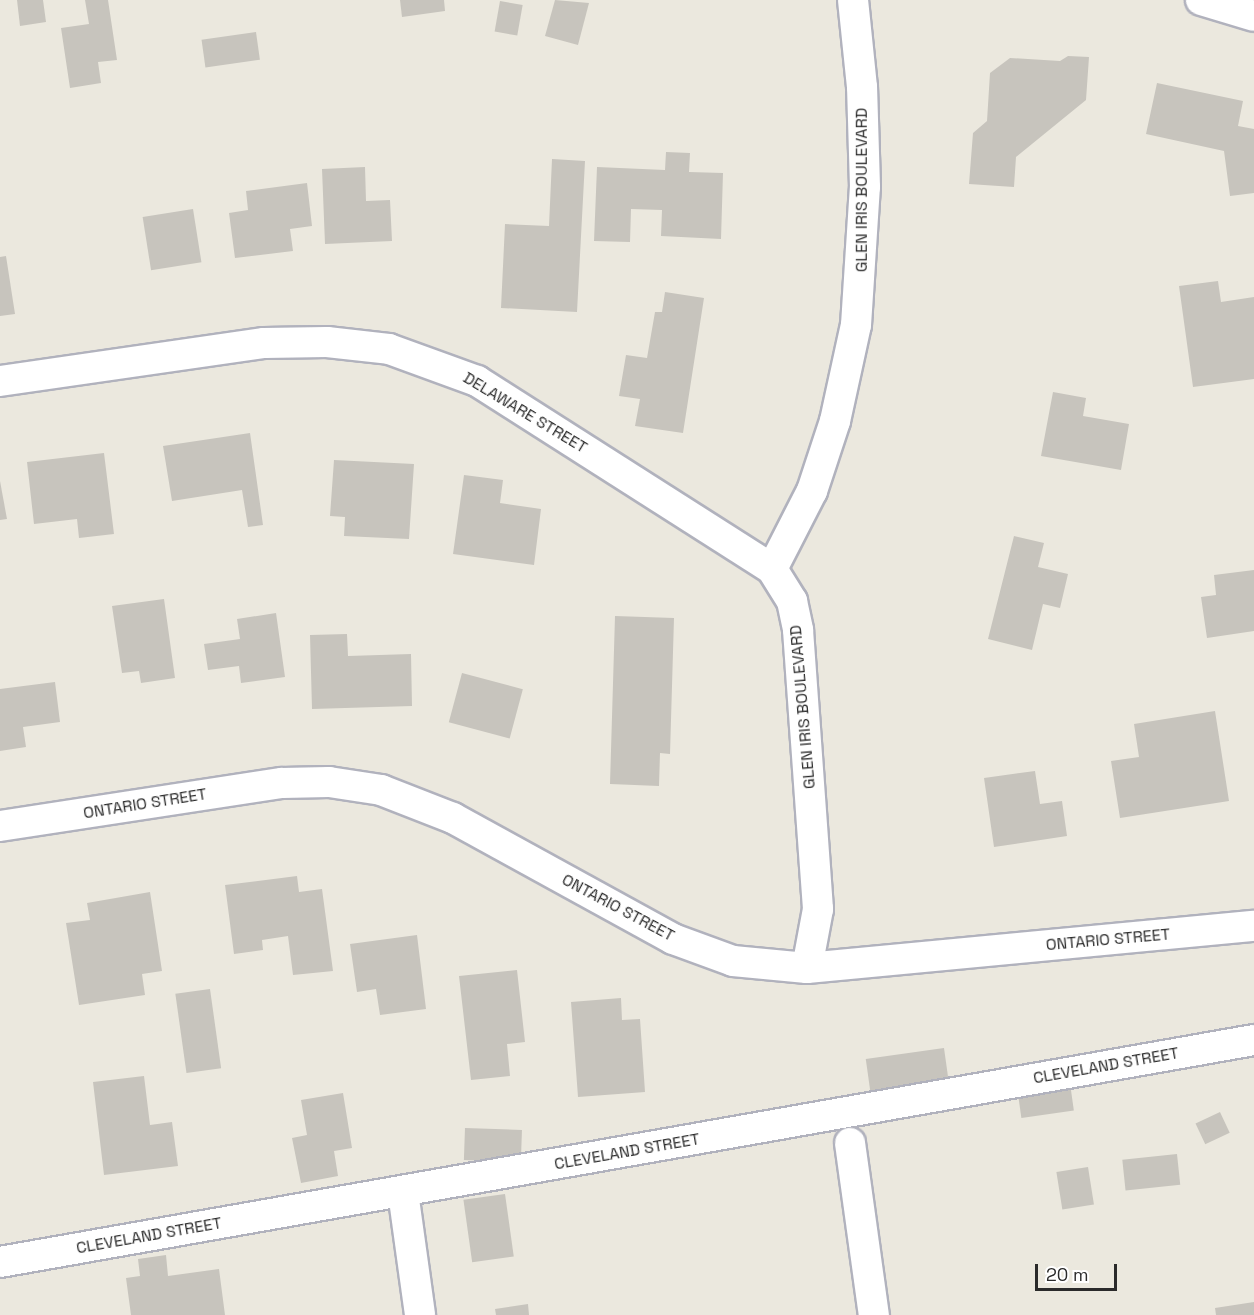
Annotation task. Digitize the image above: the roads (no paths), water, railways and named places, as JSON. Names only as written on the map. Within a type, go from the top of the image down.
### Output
[{"type":"street","name":"GLEN IRIS BOULEVARD","points":[[807,968],[818,909],[798,630],[792,601],[772,569],[812,491],[836,421],[856,325],[865,187],[862,87],[853,0]]},
{"type":"street","points":[[1201,0],[1254,16]]},
{"type":"street","name":"DELAWARE STREET","points":[[0,381],[264,344],[327,342],[388,350],[477,381],[772,569]]},
{"type":"street","name":"ONTARIO STREET","points":[[0,826],[282,783],[329,782],[381,790],[453,818],[673,939],[733,960],[807,968],[1254,927]]},
{"type":"street","name":"CLEVELAND STREET","points":[[0,1262],[1254,1040]]},
{"type":"street","points":[[850,1143],[874,1315]]},
{"type":"street","points":[[403,1192],[420,1315]]}]
